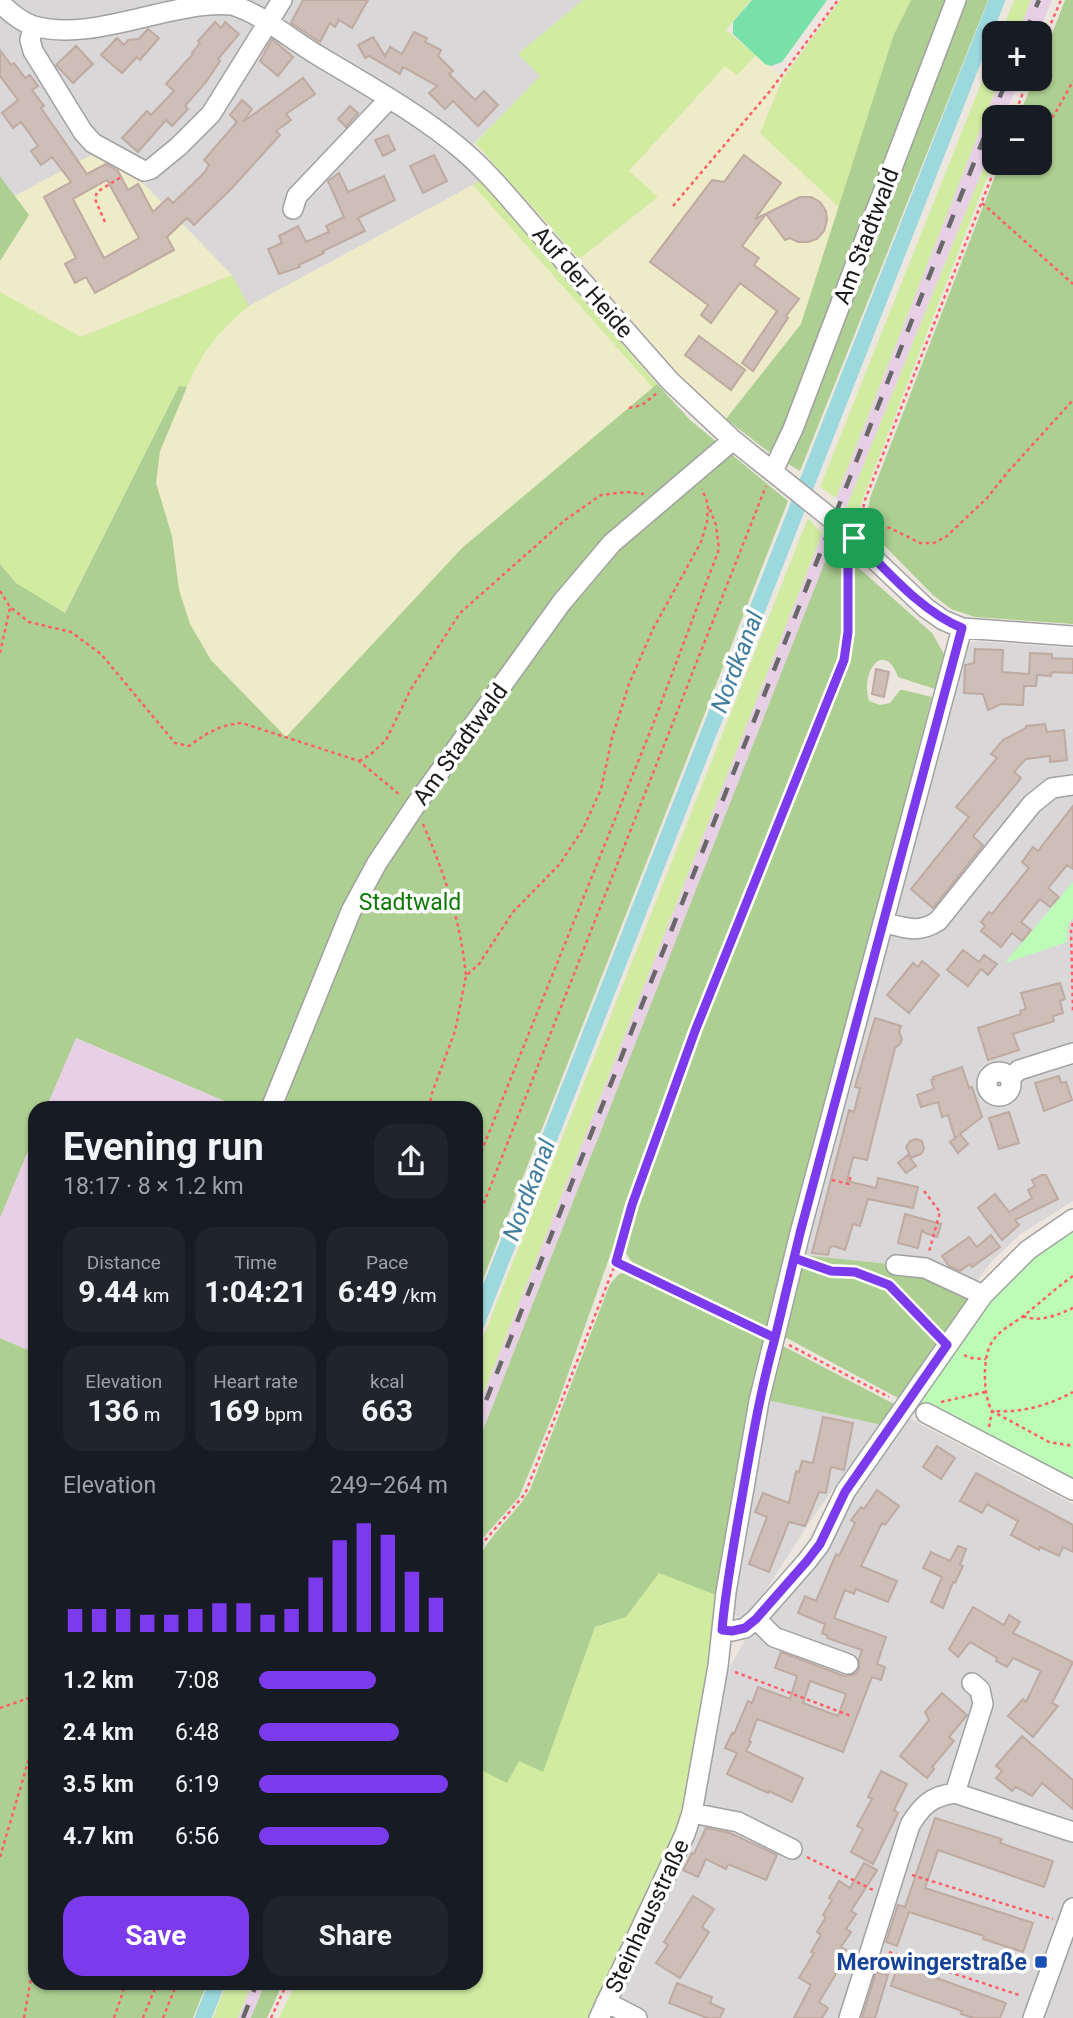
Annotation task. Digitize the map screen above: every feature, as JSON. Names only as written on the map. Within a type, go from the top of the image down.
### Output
[{"type":"street","points":[[33,26],[30,40],[33,51],[83,132],[102,150],[144,171],[151,169],[179,146],[211,114],[282,0]]},
{"type":"street","name":"Am Stadtwald","points":[[780,476],[793,429],[956,0]]},
{"type":"street","name":"Auf der Heide","points":[[0,3],[14,16],[33,26],[56,30],[188,2],[208,1],[231,5],[268,22],[389,99],[462,150],[496,184],[699,411],[819,508],[857,530],[926,608],[943,620],[962,628]]},
{"type":"street","points":[[293,209],[297,196],[389,99]]},
{"type":"street","name":"Am Stadtwald","points":[[274,1101],[351,911],[377,863],[415,806],[562,602],[612,544],[733,440]]},
{"type":"street","points":[[962,628],[1073,636]]},
{"type":"street","name":"Steinhausstraße","points":[[603,2010],[685,1834],[692,1812],[718,1666],[726,1592],[759,1401],[815,1176],[962,628]]},
{"type":"street","points":[[883,922],[911,930],[926,929],[938,921],[1032,804],[1052,788],[1073,785]]},
{"type":"street","points":[[1010,1077],[1019,1070],[1073,1052]]},
{"type":"street","points":[[722,1630],[745,1628],[756,1619],[814,1552],[845,1492],[983,1295],[1028,1250],[1073,1219]]},
{"type":"street","points":[[895,1265],[925,1268],[983,1295]]},
{"type":"street","points":[[929,1408],[987,1445],[1073,1490]]},
{"type":"street","points":[[756,1619],[775,1637],[848,1664]]},
{"type":"street","points":[[956,1793],[984,1704],[980,1690],[972,1683]]},
{"type":"street","points":[[849,2018],[910,1825],[928,1801],[941,1795],[956,1793],[1073,1832]]},
{"type":"street","name":"Steinhausstraße","points":[[692,1812],[738,1822],[792,1849]]},
{"type":"street","points":[[1036,2009],[1071,1919]]},
{"type":"street","points":[[603,2010],[637,2018]]},
{"type":"path","points":[[673,206],[770,91],[838,0]]},
{"type":"path","points":[[1052,21],[1061,0]]},
{"type":"path","points":[[1052,118],[1073,81]]},
{"type":"path","points":[[105,222],[95,199],[97,192],[136,168]]},
{"type":"path","points":[[483,1543],[525,1494],[616,1262],[632,1205],[695,1031],[844,660],[848,632],[848,565],[865,500],[992,175]]},
{"type":"path","points":[[982,203],[1073,284]]},
{"type":"path","points":[[629,408],[642,405],[670,381]]},
{"type":"path","points":[[857,530],[890,528],[920,543],[934,543],[947,536],[987,498],[1073,400]]},
{"type":"path","points":[[483,1148],[652,727],[719,549],[716,525],[694,472]]},
{"type":"path","points":[[483,1206],[780,476]]},
{"type":"path","points":[[359,761],[386,740],[411,689],[460,613],[565,520],[601,495],[627,492],[665,496]]},
{"type":"path","points":[[466,976],[478,964],[513,912],[559,865],[583,829],[601,789],[612,738],[629,684],[653,629],[701,542],[707,522],[708,504]]},
{"type":"path","points":[[0,592],[10,607],[29,622],[71,632],[101,654],[180,745],[189,746],[207,732],[223,725],[242,723],[264,728],[340,757],[359,761],[415,806],[444,877],[462,936],[466,976],[456,1031],[430,1101]]},
{"type":"path","points":[[0,653],[10,607]]},
{"type":"path","points":[[1073,923],[1073,1011]]},
{"type":"path","points":[[815,1176],[849,1184],[851,1174]]},
{"type":"path","points":[[924,1191],[940,1212],[925,1268]]},
{"type":"path","points":[[794,1258],[831,1271],[855,1272],[889,1285],[947,1345],[970,1358],[986,1359]]},
{"type":"path","points":[[616,1262],[775,1338],[895,1401],[905,1403]]},
{"type":"path","points":[[1073,1276],[997,1335],[990,1344],[986,1359],[985,1392],[986,1402],[992,1411],[1049,1442],[1073,1446]]},
{"type":"path","points":[[1023,1316],[1031,1319],[1054,1317],[1073,1308]]},
{"type":"path","points":[[929,1408],[985,1392]]},
{"type":"path","points":[[992,1411],[1011,1413],[1033,1408],[1073,1392]]},
{"type":"path","points":[[987,1445],[992,1411]]},
{"type":"path","points":[[718,1666],[851,1716]]},
{"type":"path","points":[[0,1708],[28,1698]]},
{"type":"path","points":[[0,1857],[28,1762]]},
{"type":"path","points":[[792,1849],[887,1897]]},
{"type":"path","points":[[896,1870],[1071,1919]]},
{"type":"path","points":[[871,1947],[1036,2009]]},
{"type":"path","points":[[24,2018],[29,1990]]},
{"type":"path","points":[[114,2018],[124,1990]]},
{"type":"path","points":[[144,2018],[154,1990]]},
{"type":"path","points":[[163,2018],[174,1990]]},
{"type":"path","points":[[271,2018],[284,1990]]},
{"type":"shaded area","points":[[0,0],[583,0],[518,54],[541,76],[458,159],[480,181],[249,306],[209,344],[0,292],[0,261],[29,215],[0,176]]},
{"type":"shaded area","points":[[1031,0],[1052,0],[1043,21],[1023,21]]},
{"type":"shaded area","points":[[756,55],[783,78],[760,133],[840,208],[801,325],[726,419],[674,369],[579,259],[658,198],[629,171],[726,65],[737,75]]},
{"type":"shaded area","points":[[995,91],[1015,91],[1009,105],[990,105]]},
{"type":"shaded area","points":[[982,125],[982,172],[846,508],[836,498]]},
{"type":"shaded area","points":[[97,152],[145,185],[232,275],[81,337],[0,292],[0,261],[29,215],[14,196]]},
{"type":"shaded area","points":[[473,185],[653,388],[462,548],[286,737],[211,660],[190,624],[179,590],[172,536],[156,483],[160,451],[195,368],[209,344],[229,321],[249,306]]},
{"type":"shaded area","points":[[822,534],[832,544],[483,1430],[483,1395]]},
{"type":"shaded area","points":[[976,641],[1073,648],[1073,1201],[1021,1234],[992,1261],[974,1285],[889,1264],[802,1255],[967,644]]},
{"type":"shaded area","points":[[75,1038],[224,1101],[49,1101]]},
{"type":"shaded area","points":[[28,1151],[28,1350],[0,1338],[0,1218]]},
{"type":"shaded area","points":[[767,1400],[882,1425],[813,1517],[751,1613],[741,1618],[730,1609]]},
{"type":"shaded area","points":[[905,1416],[1073,1504],[1073,2018],[607,2018],[730,1666],[751,1630],[845,1507]]},
{"type":"shaded area","points":[[249,1990],[262,1990],[251,2018],[238,2018]]},
{"type":"green space","points":[[583,0],[751,0],[726,30],[756,55],[737,75],[725,66],[629,171],[658,197],[579,259],[475,143],[540,76],[518,54]]},
{"type":"green space","points":[[752,0],[827,0],[782,62],[771,66],[765,64],[733,34],[733,22]]},
{"type":"green space","points":[[840,0],[911,0],[894,34],[840,208],[760,133],[783,78]]},
{"type":"green space","points":[[911,0],[951,0],[777,449],[769,452],[726,419],[801,324],[894,34]]},
{"type":"green space","points":[[959,0],[988,0],[800,471],[785,462]]},
{"type":"green space","points":[[1014,0],[1031,0],[1023,21],[1006,21]]},
{"type":"green space","points":[[1065,0],[1073,0],[1073,624],[975,617],[951,609],[933,595],[865,526],[870,498],[995,175],[1052,175],[1052,105],[1023,105],[1029,91],[1052,91],[1052,34]]},
{"type":"green space","points":[[982,81],[982,91],[995,91],[990,105],[982,105],[982,125],[836,498],[820,487]]},
{"type":"green space","points":[[982,172],[982,175],[988,175],[856,517],[846,508]]},
{"type":"green space","points":[[0,176],[29,215],[0,261]]},
{"type":"green space","points":[[480,181],[657,384],[653,388],[473,185]]},
{"type":"green space","points":[[232,275],[249,306],[229,323],[213,342],[187,387],[179,386],[64,614],[16,583],[0,564],[0,292],[81,337]]},
{"type":"green space","name":"Stadtwald","points":[[657,384],[690,420],[788,501],[483,1279],[483,1101],[224,1101],[76,1038],[49,1101],[28,1101],[28,1151],[0,1218],[0,564],[16,583],[65,613],[179,386],[187,387],[160,451],[156,483],[172,536],[179,590],[190,624],[211,660],[286,737],[462,548]]},
{"type":"green space","points":[[808,518],[822,534],[483,1395],[483,1337]]},
{"type":"green space","points":[[832,544],[843,554],[845,641],[838,664],[671,1084],[557,1405],[519,1497],[483,1538],[483,1430]]},
{"type":"green space","points":[[852,562],[932,633],[944,654],[935,689],[898,677],[892,666],[880,660],[875,664],[868,680],[869,701],[880,705],[890,703],[900,690],[932,697],[768,1328],[634,1265],[626,1253],[626,1241],[708,1007],[847,660],[852,634]]},
{"type":"green space","points":[[1073,882],[1073,918],[1068,926],[1067,942],[1005,963]]},
{"type":"green space","points":[[1073,1227],[1073,1484],[915,1402],[991,1295],[1031,1256]]},
{"type":"green space","points":[[802,1255],[889,1264],[920,1272],[970,1298],[900,1399],[783,1336]]},
{"type":"green space","points":[[626,1271],[633,1273],[765,1338],[750,1396],[716,1595],[659,1573],[626,1617],[595,1627],[543,1772],[519,1761],[507,1783],[483,1771],[483,1551],[530,1490],[610,1284]]},
{"type":"green space","points":[[0,1338],[28,1350],[28,1990],[204,1990],[193,2018],[0,2018]]},
{"type":"green space","points":[[780,1345],[896,1405],[882,1425],[767,1400]]},
{"type":"green space","points":[[659,1572],[716,1595],[707,1676],[681,1821],[590,2018],[279,2018],[293,1990],[483,1990],[483,1768],[518,1760],[543,1771],[595,1627],[626,1617]]},
{"type":"green space","points":[[224,1990],[249,1990],[238,2018],[213,2018]]},
{"type":"green space","points":[[262,1990],[280,1990],[267,2018],[251,2018]]},
{"type":"building","points":[[303,0],[368,0],[352,28],[339,20],[335,27],[330,23],[320,42],[291,23]]},
{"type":"building","points":[[215,22],[221,28],[225,22],[239,34],[218,59],[220,61],[206,82],[185,106],[188,109],[172,126],[166,120],[138,152],[122,138],[147,111],[151,115],[174,91],[166,84],[193,54],[200,43],[198,41]]},
{"type":"building","points":[[148,29],[159,38],[140,60],[137,57],[122,73],[101,55],[117,38],[124,45],[128,40],[139,39]]},
{"type":"building","points":[[414,32],[427,38],[425,42],[441,50],[438,56],[453,71],[449,74],[475,100],[484,91],[498,105],[478,126],[453,101],[445,109],[429,93],[437,86],[403,67],[400,74],[369,56],[365,58],[358,45],[373,37],[385,56],[390,47],[402,54]]},
{"type":"building","points":[[272,39],[293,57],[278,76],[260,61]]},
{"type":"building","points":[[76,46],[93,64],[73,83],[56,65]]},
{"type":"building","points":[[0,50],[11,65],[14,63],[25,78],[30,75],[38,86],[32,90],[44,106],[41,108],[87,174],[106,164],[118,171],[128,190],[138,184],[153,212],[168,198],[173,203],[204,173],[209,165],[204,160],[237,122],[230,115],[242,100],[252,109],[243,122],[303,78],[315,94],[286,114],[291,120],[276,131],[280,135],[194,225],[187,218],[167,237],[174,250],[95,293],[86,277],[75,283],[65,264],[76,258],[44,197],[71,182],[52,157],[41,165],[31,151],[38,146],[21,122],[13,128],[2,113],[18,100],[0,76]],"holes":[[[107,180],[139,238],[104,258],[73,199]]]},
{"type":"building","points":[[350,106],[358,113],[346,127],[338,119]]},
{"type":"building","points":[[388,135],[395,150],[383,156],[375,140]]},
{"type":"building","points":[[434,155],[447,181],[423,193],[410,166]]},
{"type":"building","points":[[744,155],[781,183],[755,219],[800,197],[811,197],[820,202],[826,211],[827,220],[824,231],[817,239],[798,242],[790,238],[785,240],[766,214],[742,246],[759,258],[754,265],[799,299],[753,371],[742,363],[777,311],[740,283],[711,323],[701,315],[708,305],[650,262],[712,180],[724,182]]},
{"type":"building","points":[[339,173],[348,192],[384,176],[395,200],[358,218],[365,231],[323,251],[324,253],[299,265],[300,267],[279,274],[268,249],[282,243],[279,236],[298,226],[306,242],[329,232],[326,226],[344,217],[328,181]]},
{"type":"building","points":[[699,336],[745,370],[731,390],[685,355]]},
{"type":"building","points":[[975,649],[1003,650],[1002,672],[1029,674],[1030,653],[1073,659],[1073,673],[1052,672],[1051,676],[1037,675],[1036,686],[1024,686],[1023,705],[1001,704],[988,710],[983,694],[964,693],[965,665],[974,663]]},
{"type":"building","points":[[876,669],[889,672],[884,697],[872,694]]},
{"type":"building","points":[[1045,724],[1047,732],[1064,730],[1067,760],[1050,762],[1050,756],[1026,759],[1014,772],[1021,778],[973,836],[983,845],[933,908],[911,889],[969,817],[956,807],[997,758],[991,754],[1003,740],[1026,726]]},
{"type":"building","points":[[1073,806],[1073,869],[1067,865],[1048,888],[1059,897],[1050,907],[1040,899],[1021,922],[1031,930],[1022,941],[1012,933],[1001,947],[981,931],[985,926],[981,922],[989,912],[992,914],[1029,868],[1022,862],[1033,847],[1038,851]]},
{"type":"building","points":[[963,950],[979,962],[984,955],[997,964],[988,975],[981,969],[968,986],[947,970]]},
{"type":"building","points":[[922,961],[939,975],[909,1013],[887,995],[913,963],[918,967]]},
{"type":"building","points":[[1060,983],[1065,999],[1060,1001],[1063,1013],[1053,1016],[1054,1021],[1013,1034],[1019,1050],[988,1060],[978,1028],[1021,1014],[1020,1011],[1026,1009],[1021,993]]},
{"type":"building","points":[[875,1018],[901,1026],[899,1032],[902,1039],[895,1048],[867,1160],[853,1157],[847,1181],[876,1188],[878,1178],[918,1187],[913,1208],[868,1199],[860,1226],[853,1224],[845,1250],[834,1246],[830,1247],[828,1255],[812,1253],[849,1110],[854,1112],[860,1088],[855,1087]]},
{"type":"building","points":[[962,1067],[982,1117],[960,1134],[968,1144],[958,1153],[950,1142],[958,1136],[955,1138],[948,1115],[942,1117],[938,1102],[921,1107],[917,1095],[934,1089],[931,1080],[933,1077]]},
{"type":"building","points":[[1059,1076],[1061,1083],[1066,1082],[1072,1100],[1044,1111],[1035,1083]]},
{"type":"building","points":[[1009,1112],[1019,1143],[999,1149],[989,1118]]},
{"type":"building","points":[[910,1141],[922,1141],[924,1149],[921,1154],[911,1158],[906,1147]]},
{"type":"building","points":[[908,1155],[916,1166],[906,1173],[898,1163]]},
{"type":"building","points":[[1046,1175],[1058,1199],[1015,1220],[1019,1225],[1002,1240],[978,1208],[995,1194],[1009,1212],[1032,1198],[1028,1190],[1035,1186],[1032,1180]]},
{"type":"building","points":[[905,1214],[941,1224],[937,1237],[922,1230],[918,1248],[898,1243]]},
{"type":"building","points":[[991,1235],[1000,1247],[972,1267],[970,1264],[960,1271],[949,1266],[942,1256],[969,1237],[977,1247]]},
{"type":"building","points":[[823,1417],[853,1423],[844,1470],[831,1467],[826,1493],[819,1492],[805,1526],[789,1522],[769,1572],[749,1564],[767,1517],[755,1512],[763,1493],[789,1503],[796,1471],[799,1472],[802,1461],[813,1463]]},
{"type":"building","points":[[937,1446],[955,1458],[941,1479],[923,1467]]},
{"type":"building","points":[[976,1473],[1073,1525],[1073,1552],[1063,1547],[1059,1556],[1040,1547],[1039,1550],[1011,1535],[1018,1521],[987,1504],[982,1513],[960,1501]]},
{"type":"building","points":[[877,1490],[899,1506],[885,1525],[882,1523],[861,1566],[897,1581],[888,1602],[856,1589],[854,1594],[845,1590],[834,1618],[886,1637],[877,1664],[885,1667],[881,1680],[872,1677],[843,1752],[757,1719],[746,1751],[803,1778],[792,1802],[727,1774],[737,1753],[725,1748],[748,1701],[752,1703],[758,1687],[790,1699],[797,1676],[775,1668],[781,1652],[844,1676],[855,1674],[859,1669],[862,1650],[827,1638],[828,1636],[822,1633],[825,1624],[798,1613],[805,1596],[816,1601],[836,1554],[839,1556],[855,1523],[851,1520],[861,1507],[864,1509]],"holes":[[[810,1681],[846,1694],[838,1716],[803,1703]]]},
{"type":"building","points":[[958,1546],[966,1549],[960,1565],[963,1566],[955,1583],[953,1582],[943,1608],[931,1602],[942,1577],[923,1568],[931,1552],[950,1561]]},
{"type":"building","points":[[973,1607],[1004,1625],[1009,1615],[1020,1622],[1013,1633],[1073,1662],[1052,1703],[1058,1706],[1033,1737],[1008,1716],[1023,1699],[1026,1702],[1041,1671],[1013,1658],[1007,1667],[970,1642],[958,1657],[949,1649]]},
{"type":"building","points":[[942,1693],[967,1715],[949,1737],[954,1741],[932,1767],[934,1769],[927,1778],[900,1756],[929,1720],[925,1712]]},
{"type":"building","points":[[1022,1736],[1073,1780],[1073,1809],[1042,1783],[1032,1796],[1016,1787],[1012,1791],[996,1778],[1002,1771],[996,1766]]},
{"type":"building","points":[[881,1771],[907,1784],[894,1810],[898,1813],[873,1864],[851,1852],[863,1829],[857,1826],[872,1799],[868,1797]]},
{"type":"building","points":[[935,1818],[1002,1839],[1000,1843],[1053,1861],[1044,1887],[938,1850],[925,1888],[1033,1923],[1023,1952],[983,1939],[984,1936],[909,1912],[897,1946],[886,1942],[898,1905],[905,1907]]},
{"type":"building","points":[[706,1828],[730,1833],[777,1855],[766,1880],[728,1864],[726,1869],[706,1859],[698,1877],[683,1870]]},
{"type":"building","points":[[864,1863],[877,1870],[851,1911],[856,1914],[846,1929],[851,1932],[841,1947],[846,1950],[835,1967],[839,1969],[819,2002],[828,2008],[822,2018],[794,2018],[811,1985],[799,1978],[821,1935],[817,1932],[832,1900],[829,1898],[839,1881],[850,1888]]},
{"type":"building","points":[[693,1896],[714,1909],[702,1927],[709,1932],[680,1978],[656,1963],[668,1945],[664,1942]]},
{"type":"building","points":[[898,1964],[1006,2003],[1000,2018],[974,2018],[961,2014],[962,2011],[891,1986]]},
{"type":"building","points":[[876,1972],[888,1975],[875,2018],[862,2018]]},
{"type":"building","points":[[677,1983],[712,1997],[710,2003],[724,2009],[720,2018],[707,2018],[669,2003]]},
{"type":"waterway","name":"Nordkanal","points":[[483,1307],[997,0]]},
{"type":"waterway","name":"Nordkanal","points":[[203,2018],[214,1990]]},
{"type":"railway","points":[[1030,21],[1039,0]]},
{"type":"railway","points":[[483,1408],[1002,91]]},
{"type":"railway","points":[[243,2018],[254,1990]]},
{"type":"place","name":"Merowingerstraße","points":[[1041,1962]]},
{"type":"route","points":[[854,538],[848,565],[848,632],[844,660],[695,1031],[632,1205],[616,1262],[775,1338],[794,1258],[831,1271],[855,1272],[889,1285],[947,1345],[845,1492],[820,1544],[807,1561],[745,1628],[722,1630],[726,1592],[759,1401],[775,1338],[794,1258],[800,1233],[962,628],[943,620],[926,608],[854,538]]}]
